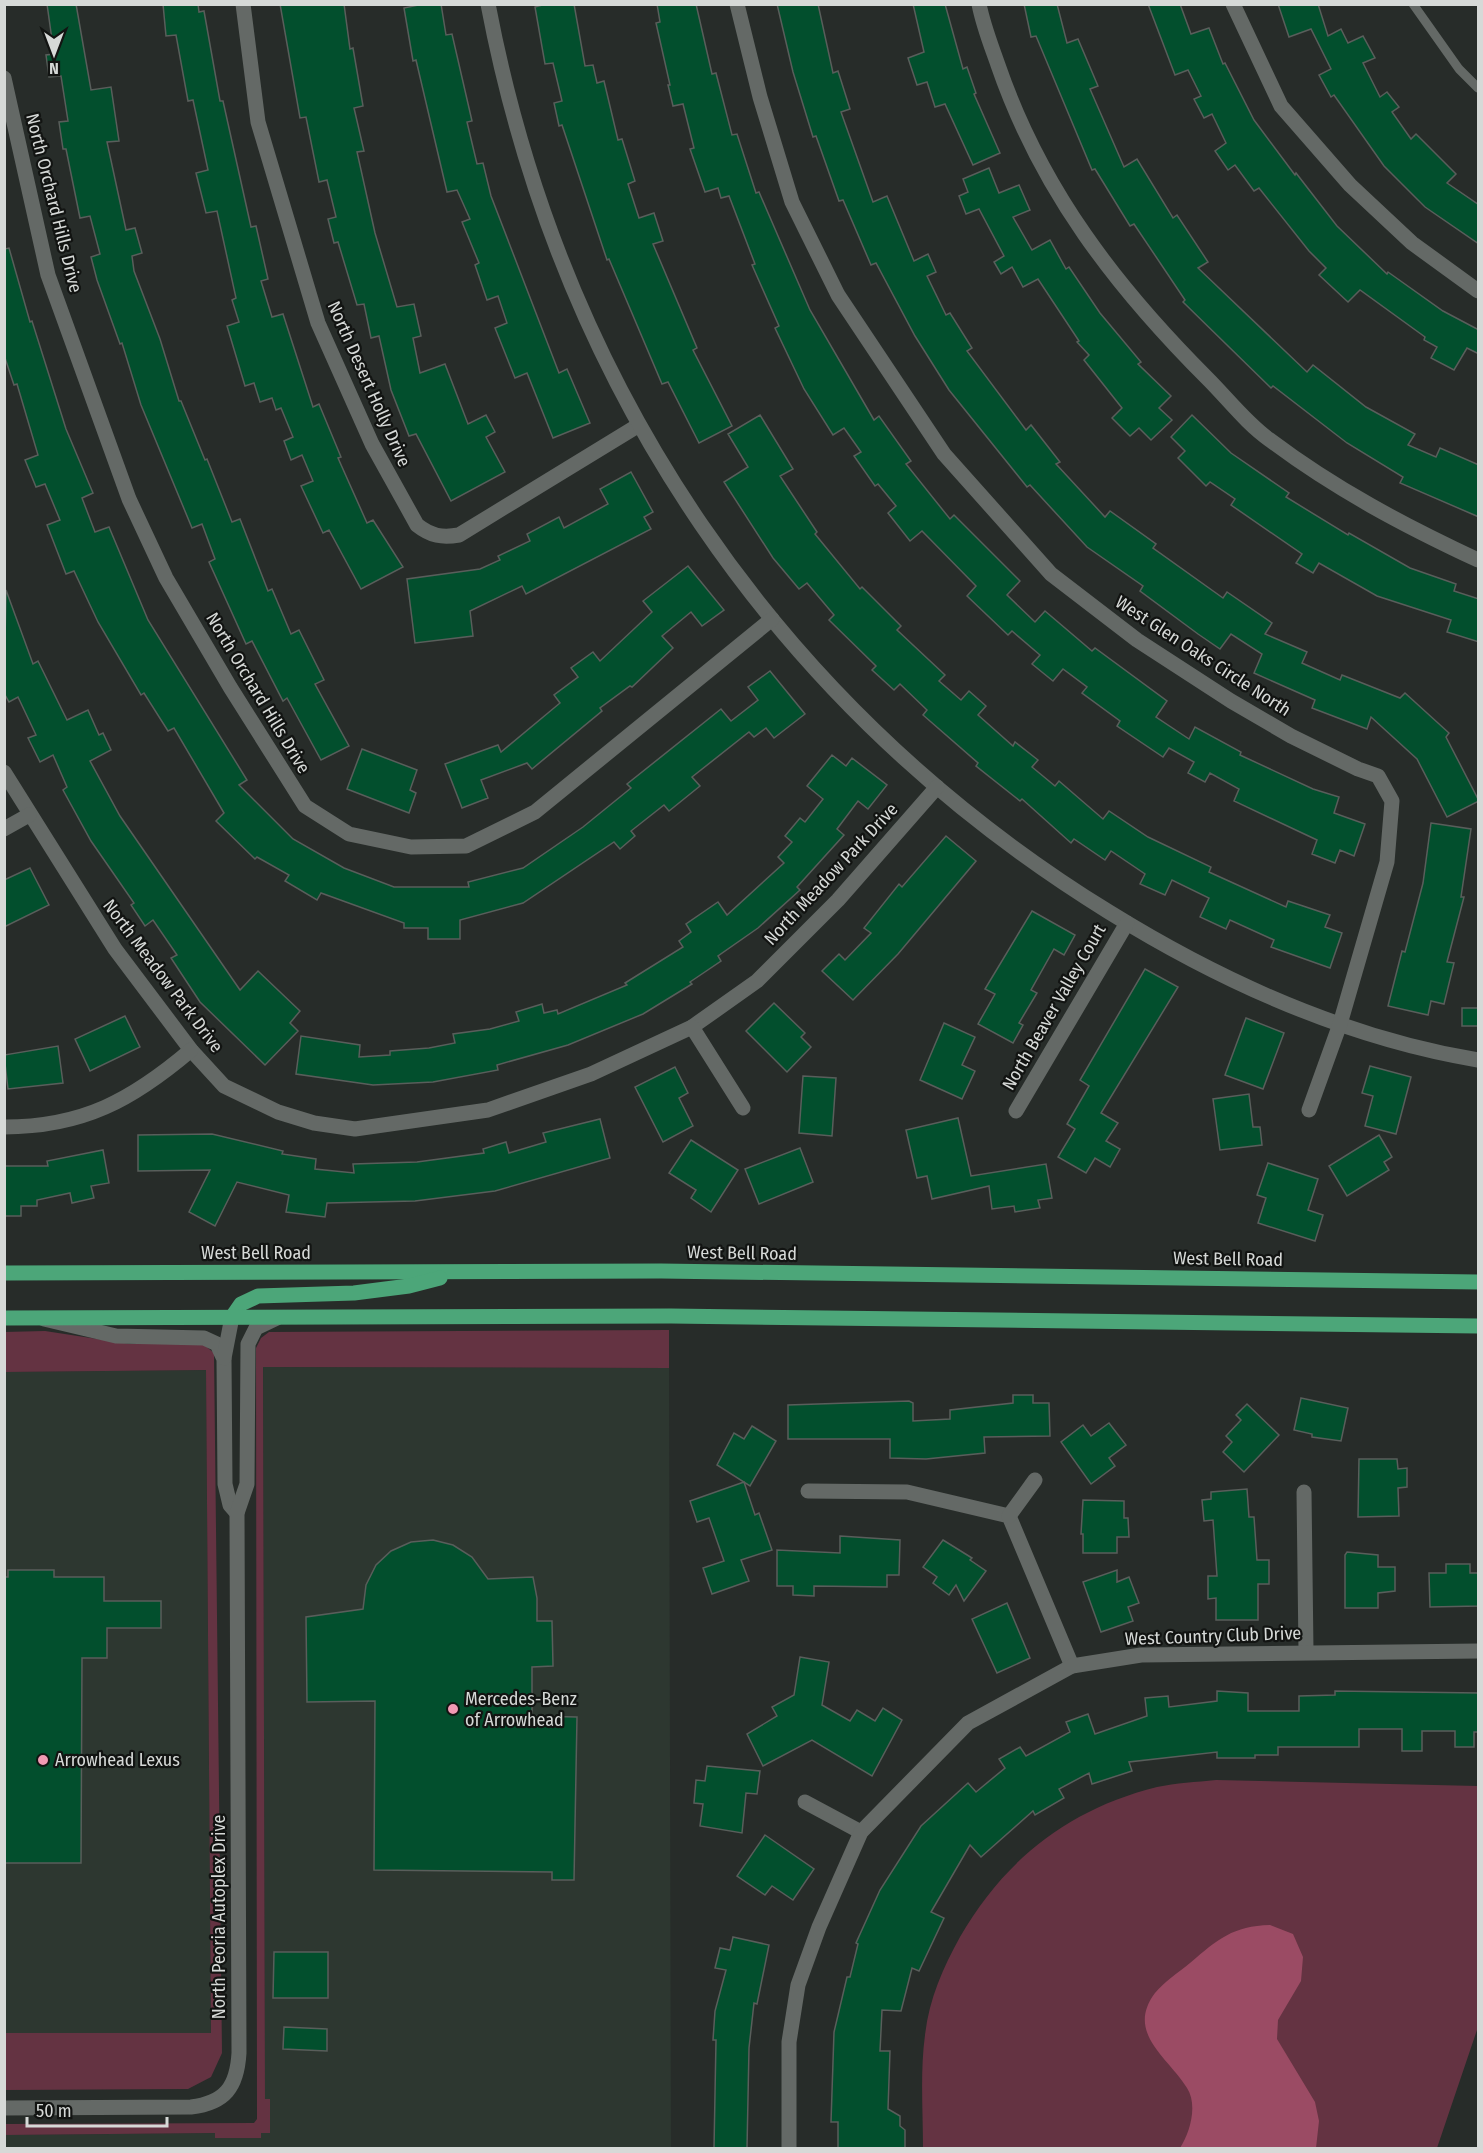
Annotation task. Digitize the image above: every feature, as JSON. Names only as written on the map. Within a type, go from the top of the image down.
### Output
[{"type":"main road","name":"West Bell Road","points":[[4,1273],[661,1271],[1479,1282]]},
{"type":"main road","points":[[232,1317],[241,1304],[258,1296],[383,1290],[456,1272]]},
{"type":"main road","points":[[4,1318],[671,1316],[1479,1326]]},
{"type":"street","name":"North Desert Holly Drive","points":[[243,4],[258,122],[318,323],[372,444],[417,525],[426,533],[437,536],[459,535],[639,425]]},
{"type":"street","points":[[488,4],[510,109],[546,225],[592,333],[639,425],[701,527],[772,619],[848,705],[937,787],[1029,860],[1127,923],[1224,976],[1340,1024],[1393,1042],[1479,1060]]},
{"type":"street","name":"West Glen Oaks Circle North","points":[[736,4],[760,96],[792,202],[838,295],[944,454],[1051,574],[1137,640],[1231,701],[1291,736],[1358,769],[1378,776],[1392,801],[1387,862],[1340,1024],[1309,1110]]},
{"type":"street","points":[[979,4],[1010,98],[1050,183],[1102,261],[1179,350],[1268,439],[1332,484],[1400,524],[1479,560]]},
{"type":"street","points":[[1233,4],[1281,106],[1350,185],[1412,243],[1479,291]]},
{"type":"street","name":"North Orchard Hills Drive","points":[[4,78],[48,275],[129,499],[166,578],[230,687],[305,806],[349,834],[411,847],[466,846],[535,812],[772,619]]},
{"type":"street","name":"North Meadow Park Drive","points":[[4,772],[115,950],[191,1050],[224,1086],[278,1112],[314,1123],[355,1129],[488,1110],[591,1074],[692,1027],[757,981],[838,900],[937,787]]},
{"type":"street","points":[[4,829],[29,815]]},
{"type":"street","name":"North Beaver Valley Court","points":[[1016,1111],[1127,923]]},
{"type":"street","points":[[692,1027],[743,1108]]},
{"type":"street","points":[[4,1127],[43,1125],[99,1111],[152,1082],[191,1050]]},
{"type":"street","name":"North Peoria Autoplex Drive","points":[[232,1317],[224,1359],[225,1484],[230,1505],[237,1513]]},
{"type":"street","name":"North Peoria Autoplex Drive","points":[[4,2108],[191,2107],[217,2100],[234,2082],[239,2053],[237,1513],[247,1484],[248,1344],[256,1328],[280,1317]]},
{"type":"street","points":[[39,1318],[116,1336],[211,1340],[218,1344],[224,1359]]},
{"type":"street","points":[[1009,1516],[1035,1480]]},
{"type":"street","points":[[808,1491],[907,1492],[1009,1516]]},
{"type":"street","points":[[1304,1492],[1306,1651]]},
{"type":"street","points":[[1009,1516],[1072,1666]]},
{"type":"street","name":"West Country Club Drive","points":[[789,2148],[789,2042],[798,1985],[819,1927],[861,1832],[968,1723],[1072,1666],[1141,1655],[1306,1651],[1479,1651]]},
{"type":"street","points":[[805,1802],[861,1832]]},
{"type":"lane","points":[[1413,4],[1459,69],[1479,88]]},
{"type":"shaded area","points":[[669,1330],[669,1368],[263,1367],[265,2099],[270,2099],[270,2133],[261,2133],[261,2138],[215,2138],[215,2133],[5,2135],[5,2124],[254,2123],[257,2119],[256,1348],[261,1338],[269,1332]]},
{"type":"shaded area","points":[[45,1331],[130,1344],[203,1344],[214,1353],[222,2053],[211,2077],[188,2089],[5,2090],[4,2033],[211,2033],[206,1370],[5,1372],[4,1332]]},
{"type":"shaded area","points":[[263,1367],[669,1368],[671,2148],[5,2148],[4,2135],[215,2133],[215,2138],[260,2138],[261,2133],[270,2133],[270,2099],[265,2099]]},
{"type":"shaded area","points":[[206,1370],[211,2033],[5,2033],[4,1372]]},
{"type":"shaded area","points":[[1216,1780],[1478,1786],[1478,2027],[1437,2148],[923,2148],[923,2063],[925,2035],[933,1996],[960,1937],[997,1884],[1042,1841],[1095,1809],[1157,1787]]},
{"type":"shaded area","points":[[1270,1925],[1293,1934],[1303,1957],[1301,1981],[1278,2020],[1277,2039],[1315,2102],[1319,2121],[1316,2148],[1180,2148],[1187,2135],[1192,2102],[1187,2088],[1147,2033],[1145,2020],[1147,2007],[1163,1985],[1227,1935],[1246,1928]]},
{"type":"building","points":[[47,4],[76,4],[91,90],[111,87],[119,141],[107,142],[126,230],[135,228],[142,253],[132,256],[134,271],[160,339],[179,401],[181,401],[205,460],[207,459],[232,522],[240,519],[268,591],[272,589],[291,634],[299,630],[324,680],[315,684],[349,746],[321,760],[287,698],[283,701],[252,641],[246,644],[209,562],[215,559],[202,524],[192,528],[141,405],[122,343],[120,344],[97,280],[91,257],[100,254],[90,216],[80,218],[66,149],[63,149],[59,122],[68,121],[61,76],[49,77],[46,55],[54,54]]},
{"type":"building","points":[[163,4],[198,4],[199,12],[204,11],[220,101],[223,101],[251,227],[256,226],[268,279],[261,281],[272,317],[283,314],[313,407],[319,404],[341,457],[338,458],[367,523],[373,520],[403,567],[361,589],[329,530],[323,533],[301,486],[313,481],[302,455],[291,460],[284,441],[293,437],[281,408],[276,410],[272,398],[260,402],[254,383],[245,386],[227,326],[239,322],[232,300],[236,298],[217,211],[206,213],[196,173],[208,170],[193,100],[188,101],[176,35],[166,36]]},
{"type":"building","points":[[280,4],[344,4],[350,49],[353,48],[363,106],[354,108],[364,151],[357,152],[375,233],[397,307],[414,304],[421,336],[413,338],[420,373],[445,364],[468,424],[486,415],[495,432],[486,437],[505,472],[451,501],[416,434],[409,436],[391,390],[379,336],[371,338],[364,304],[357,305],[338,242],[334,243],[328,219],[336,217],[327,180],[319,182],[306,117],[300,118]]},
{"type":"building","points":[[423,4],[441,4],[446,35],[452,34],[472,121],[467,122],[477,164],[483,163],[491,196],[559,373],[567,369],[590,423],[553,438],[527,373],[515,378],[495,328],[507,323],[498,296],[487,300],[475,265],[479,263],[462,222],[470,219],[457,190],[447,192],[416,60],[413,61],[404,8]]},
{"type":"building","points":[[546,4],[574,4],[585,66],[593,65],[597,83],[604,81],[618,140],[622,139],[635,181],[628,184],[639,218],[654,213],[663,241],[653,244],[697,348],[693,350],[732,426],[699,443],[668,382],[662,384],[609,259],[607,260],[562,125],[559,126],[554,103],[562,101],[553,63],[545,64],[535,7]]},
{"type":"building","points":[[657,4],[696,4],[712,74],[716,73],[732,135],[737,134],[756,193],[759,192],[810,310],[874,420],[879,416],[911,461],[906,464],[950,519],[954,515],[1020,581],[1007,595],[1035,622],[1045,611],[1092,651],[1095,648],[1167,701],[1156,717],[1189,739],[1195,727],[1241,752],[1240,755],[1313,789],[1339,797],[1334,813],[1365,824],[1354,856],[1340,850],[1335,863],[1312,854],[1317,840],[1234,801],[1239,789],[1210,773],[1205,782],[1188,773],[1194,762],[1169,748],[1163,757],[1117,726],[1120,721],[1082,693],[1087,687],[1063,669],[1053,681],[1032,664],[1040,655],[1012,631],[1008,635],[967,596],[976,586],[922,531],[910,541],[888,513],[896,506],[878,484],[875,486],[854,456],[861,452],[844,428],[833,435],[804,389],[775,328],[779,326],[752,265],[755,264],[729,196],[721,198],[718,188],[705,192],[690,149],[694,148],[683,104],[673,106],[656,23],[660,22]]},
{"type":"building","points":[[777,4],[818,4],[833,73],[838,71],[850,109],[841,112],[873,202],[887,196],[914,261],[928,254],[936,272],[927,276],[946,315],[950,313],[972,348],[967,351],[1026,430],[1031,425],[1060,462],[1056,464],[1105,517],[1110,511],[1156,544],[1153,548],[1223,598],[1227,592],[1272,623],[1265,634],[1307,652],[1302,663],[1340,680],[1342,675],[1400,698],[1405,693],[1449,733],[1446,737],[1479,801],[1447,817],[1417,759],[1371,717],[1367,729],[1312,708],[1315,700],[1254,673],[1262,654],[1231,634],[1220,649],[1198,634],[1140,591],[1143,586],[1087,547],[1030,485],[1027,487],[949,390],[915,336],[876,263],[871,265],[843,200],[839,201],[816,136],[813,137],[793,72]]},
{"type":"building","points":[[913,4],[945,4],[963,69],[967,67],[976,93],[974,94],[1000,153],[973,165],[945,104],[935,107],[927,82],[917,85],[908,58],[924,52]]},
{"type":"building","points":[[1024,4],[1057,4],[1067,43],[1078,39],[1098,86],[1090,89],[1124,167],[1137,159],[1173,218],[1177,215],[1208,262],[1198,268],[1307,372],[1313,365],[1366,407],[1415,434],[1408,445],[1436,457],[1440,448],[1479,465],[1479,517],[1400,483],[1403,477],[1347,443],[1273,386],[1271,388],[1183,302],[1185,300],[1134,224],[1130,226],[1095,169],[1092,170],[1036,36],[1031,37]]},
{"type":"building","points":[[1148,4],[1180,4],[1191,34],[1209,28],[1223,64],[1225,63],[1254,120],[1337,226],[1387,274],[1388,272],[1443,311],[1479,330],[1479,354],[1467,348],[1454,370],[1431,358],[1437,347],[1424,340],[1425,337],[1360,290],[1348,302],[1319,275],[1326,268],[1309,251],[1259,188],[1254,191],[1235,165],[1228,170],[1215,151],[1226,143],[1212,114],[1204,118],[1194,99],[1201,96],[1188,70],[1175,75]]},
{"type":"building","points":[[1278,4],[1318,4],[1328,36],[1341,29],[1348,43],[1363,36],[1375,58],[1363,63],[1380,97],[1387,92],[1399,107],[1392,112],[1411,139],[1416,134],[1456,174],[1447,183],[1479,205],[1479,244],[1425,207],[1384,166],[1334,95],[1331,97],[1319,75],[1331,69],[1311,29],[1289,37]]},
{"type":"building","points":[[989,168],[999,193],[1019,185],[1030,210],[1013,217],[1032,250],[1050,240],[1066,269],[1069,267],[1100,313],[1141,362],[1138,364],[1171,396],[1159,408],[1172,420],[1151,440],[1139,428],[1130,436],[1112,418],[1122,408],[1084,360],[1089,355],[1077,342],[1079,341],[1038,279],[1023,287],[1012,267],[1001,274],[994,262],[1004,256],[979,209],[966,214],[959,196],[968,192],[963,179]]},
{"type":"building","points":[[9,248],[30,322],[32,321],[66,429],[93,493],[82,498],[95,532],[109,527],[148,620],[247,780],[239,785],[293,839],[344,868],[394,887],[469,887],[468,882],[523,868],[583,827],[631,788],[627,784],[721,709],[731,721],[758,700],[748,687],[770,671],[805,714],[774,738],[766,728],[754,737],[749,732],[692,777],[700,786],[669,811],[664,805],[631,831],[635,836],[620,849],[614,842],[523,903],[460,920],[460,939],[428,939],[428,928],[404,928],[404,923],[321,893],[317,900],[285,881],[289,875],[257,857],[255,859],[216,821],[224,813],[174,728],[168,731],[144,693],[141,695],[98,622],[74,571],[66,574],[47,525],[60,520],[45,484],[36,487],[25,460],[38,455],[17,384],[14,385],[4,355],[4,249]]},
{"type":"building","points":[[760,415],[793,469],[780,476],[817,532],[815,534],[860,589],[862,587],[901,626],[897,630],[945,675],[939,681],[961,700],[969,691],[986,706],[978,715],[1013,746],[1015,742],[1038,760],[1032,767],[1055,786],[1059,781],[1103,819],[1109,811],[1148,837],[1211,867],[1209,872],[1286,907],[1288,901],[1330,915],[1325,927],[1342,933],[1330,968],[1271,947],[1274,940],[1230,920],[1226,929],[1200,917],[1209,898],[1172,880],[1165,895],[1140,884],[1145,874],[1111,851],[1105,860],[1074,839],[1071,843],[1022,799],[1020,801],[976,766],[978,763],[923,715],[927,710],[900,684],[894,690],[872,670],[876,666],[829,620],[834,615],[807,583],[799,589],[773,558],[724,482],[748,467],[728,434]]},
{"type":"building","points":[[1192,415],[1231,453],[1289,493],[1286,497],[1348,535],[1349,533],[1410,568],[1456,584],[1454,591],[1479,599],[1479,642],[1447,632],[1451,620],[1377,596],[1319,563],[1313,573],[1296,563],[1302,554],[1231,505],[1235,499],[1210,482],[1206,486],[1178,458],[1185,451],[1171,437]]},
{"type":"building","points":[[631,472],[653,512],[644,517],[651,529],[526,594],[522,586],[470,611],[473,636],[415,643],[407,579],[480,569],[500,560],[498,556],[530,541],[527,534],[559,517],[564,528],[608,504],[600,489]]},
{"type":"building","points":[[688,566],[724,610],[702,626],[691,612],[662,636],[673,648],[632,687],[630,686],[600,708],[602,711],[532,769],[527,763],[481,780],[488,798],[462,808],[445,764],[498,745],[501,752],[560,703],[554,695],[578,677],[571,668],[593,652],[600,661],[652,612],[643,601]]},
{"type":"building","points":[[6,590],[33,664],[38,661],[67,720],[88,710],[99,735],[103,733],[111,750],[90,761],[120,816],[240,990],[258,971],[300,1011],[290,1023],[298,1031],[265,1065],[200,1002],[171,958],[177,955],[153,920],[145,926],[131,905],[134,903],[91,841],[63,790],[67,787],[53,755],[40,762],[28,738],[36,735],[18,697],[9,702],[4,693]]},
{"type":"building","points":[[362,749],[417,770],[410,790],[416,793],[409,813],[347,789]]},
{"type":"building","points":[[832,755],[846,766],[852,758],[887,785],[868,809],[858,801],[837,829],[844,835],[797,887],[800,890],[758,928],[718,956],[721,961],[690,982],[692,984],[643,1014],[568,1045],[497,1065],[498,1070],[433,1082],[373,1085],[296,1074],[301,1036],[360,1045],[359,1057],[390,1055],[390,1051],[455,1043],[453,1034],[490,1029],[519,1021],[516,1012],[542,1004],[544,1013],[557,1010],[558,1014],[627,985],[625,983],[683,947],[679,941],[691,932],[686,924],[718,902],[727,915],[784,863],[778,857],[792,842],[785,836],[800,818],[805,822],[823,799],[807,786]]},
{"type":"building","points":[[1431,823],[1471,829],[1461,897],[1464,897],[1447,962],[1454,963],[1444,1004],[1431,1001],[1428,1015],[1388,1006],[1423,883]]},
{"type":"building","points":[[946,836],[976,861],[898,954],[853,1000],[822,971],[839,954],[845,960],[871,933],[864,928],[899,884],[902,887]]},
{"type":"building","points":[[30,868],[49,905],[4,927],[4,880]]},
{"type":"building","points":[[1032,911],[1075,935],[1064,955],[1054,949],[1031,990],[1037,993],[1019,1023],[1023,1025],[1013,1043],[978,1024],[995,994],[985,989]]},
{"type":"building","points":[[1145,969],[1178,987],[1101,1113],[1118,1123],[1106,1141],[1120,1149],[1110,1167],[1095,1158],[1086,1173],[1058,1157],[1075,1129],[1067,1124],[1089,1086],[1080,1080]]},
{"type":"building","points":[[774,1003],[805,1033],[801,1037],[811,1047],[787,1072],[746,1031]]},
{"type":"building","points":[[1462,1008],[1479,1008],[1479,1026],[1462,1026]]},
{"type":"building","points":[[125,1016],[140,1047],[90,1071],[75,1039]]},
{"type":"building","points":[[1246,1018],[1284,1033],[1263,1089],[1225,1075]]},
{"type":"building","points":[[944,1023],[975,1037],[962,1065],[975,1071],[962,1099],[920,1080]]},
{"type":"building","points":[[58,1046],[63,1083],[8,1089],[4,1055]]},
{"type":"building","points":[[1370,1066],[1411,1077],[1396,1134],[1365,1126],[1373,1096],[1362,1093]]},
{"type":"building","points":[[675,1067],[688,1093],[679,1098],[693,1126],[663,1142],[635,1087]]},
{"type":"building","points":[[803,1076],[836,1078],[832,1136],[799,1133]]},
{"type":"building","points":[[1249,1094],[1253,1127],[1260,1127],[1262,1145],[1220,1150],[1213,1099]]},
{"type":"building","points":[[958,1118],[971,1176],[1046,1164],[1052,1198],[1038,1200],[1040,1208],[1015,1212],[1014,1206],[992,1209],[989,1186],[932,1199],[927,1176],[917,1178],[906,1130]]},
{"type":"building","points":[[600,1119],[610,1158],[495,1191],[415,1201],[327,1203],[325,1217],[286,1212],[289,1195],[237,1182],[215,1226],[189,1212],[210,1170],[138,1171],[138,1135],[212,1134],[283,1151],[282,1154],[316,1159],[315,1169],[354,1173],[353,1164],[417,1162],[484,1153],[483,1149],[506,1142],[509,1153],[546,1142],[543,1133]]},
{"type":"building","points":[[1379,1135],[1392,1157],[1384,1162],[1389,1170],[1347,1196],[1329,1166]]},
{"type":"building","points":[[691,1140],[738,1170],[711,1212],[691,1198],[696,1190],[669,1173]]},
{"type":"building","points":[[800,1148],[813,1182],[759,1204],[745,1169]]},
{"type":"building","points":[[103,1150],[109,1183],[91,1186],[94,1198],[72,1203],[70,1193],[37,1200],[37,1206],[21,1206],[21,1216],[4,1216],[4,1166],[48,1166],[47,1161]]},
{"type":"building","points":[[1268,1163],[1318,1179],[1308,1210],[1323,1215],[1315,1241],[1258,1223],[1266,1198],[1257,1195]]},
{"type":"building","points":[[1013,1395],[1033,1395],[1033,1403],[1049,1403],[1050,1436],[984,1437],[985,1453],[926,1459],[890,1458],[890,1439],[788,1439],[788,1405],[909,1401],[913,1403],[913,1421],[950,1419],[950,1410],[1013,1403]]},
{"type":"building","points":[[1301,1398],[1348,1408],[1341,1441],[1312,1437],[1312,1434],[1294,1430]]},
{"type":"building","points":[[1247,1404],[1279,1435],[1244,1472],[1223,1452],[1232,1442],[1226,1436],[1241,1420],[1236,1415]]},
{"type":"building","points":[[1109,1423],[1126,1445],[1109,1458],[1115,1466],[1091,1484],[1061,1442],[1083,1425],[1091,1436]]},
{"type":"building","points":[[752,1426],[776,1441],[750,1486],[717,1465],[734,1433],[744,1439]]},
{"type":"building","points":[[1359,1459],[1397,1459],[1398,1469],[1407,1468],[1407,1487],[1398,1488],[1399,1516],[1358,1517]]},
{"type":"building","points":[[744,1482],[755,1515],[759,1513],[772,1550],[741,1560],[749,1581],[712,1594],[703,1568],[724,1561],[709,1518],[697,1522],[690,1501]]},
{"type":"building","points":[[1247,1489],[1249,1517],[1254,1517],[1257,1560],[1269,1560],[1269,1584],[1258,1584],[1258,1620],[1216,1620],[1216,1598],[1208,1599],[1208,1576],[1217,1576],[1213,1520],[1204,1521],[1202,1500],[1211,1499],[1211,1492]]},
{"type":"building","points":[[1083,1500],[1124,1501],[1124,1518],[1128,1518],[1129,1537],[1117,1537],[1117,1553],[1083,1553],[1083,1534],[1081,1534]]},
{"type":"building","points":[[840,1536],[900,1540],[899,1575],[887,1575],[887,1587],[814,1586],[814,1596],[793,1595],[793,1586],[777,1586],[777,1550],[840,1553]]},
{"type":"building","name":"Mercedes-Benz of Arrowhead","points":[[433,1540],[453,1545],[472,1557],[488,1579],[533,1577],[537,1598],[537,1621],[552,1621],[553,1666],[532,1667],[532,1716],[577,1717],[574,1880],[552,1880],[552,1872],[374,1870],[375,1701],[307,1702],[306,1617],[363,1609],[366,1585],[376,1565],[391,1551],[411,1542]]},
{"type":"building","points":[[943,1540],[972,1558],[970,1560],[986,1571],[964,1601],[956,1585],[949,1595],[933,1583],[937,1577],[923,1567]]},
{"type":"building","points":[[1347,1552],[1378,1555],[1378,1567],[1395,1567],[1395,1591],[1378,1593],[1378,1608],[1345,1608],[1345,1555]]},
{"type":"building","points":[[1446,1564],[1470,1564],[1470,1573],[1479,1573],[1479,1606],[1430,1607],[1429,1573],[1446,1573]]},
{"type":"building","name":"Arrowhead Lexus","points":[[8,1570],[54,1570],[54,1577],[104,1577],[104,1601],[161,1601],[161,1628],[107,1628],[107,1658],[82,1658],[81,1863],[4,1863],[4,1577],[8,1577]]},
{"type":"building","points":[[1117,1570],[1117,1582],[1129,1577],[1139,1603],[1128,1607],[1133,1621],[1101,1632],[1083,1582]]},
{"type":"building","points":[[1007,1603],[1030,1658],[997,1673],[972,1619]]},
{"type":"building","points":[[800,1657],[829,1662],[822,1705],[850,1721],[857,1710],[875,1721],[883,1708],[902,1720],[872,1776],[812,1740],[763,1766],[747,1734],[777,1716],[772,1707],[794,1695]]},
{"type":"building","points":[[1217,1691],[1248,1693],[1248,1711],[1299,1711],[1299,1696],[1335,1695],[1335,1691],[1479,1693],[1479,1732],[1474,1732],[1474,1747],[1455,1747],[1455,1731],[1422,1731],[1422,1751],[1402,1751],[1402,1729],[1359,1729],[1359,1747],[1278,1747],[1278,1755],[1255,1755],[1255,1758],[1217,1758],[1217,1752],[1129,1762],[1132,1771],[1092,1784],[1089,1773],[1059,1789],[1064,1798],[1035,1815],[1033,1811],[981,1857],[970,1845],[931,1912],[944,1918],[919,1971],[912,1968],[901,2011],[882,2010],[880,2051],[890,2051],[888,2109],[900,2116],[900,2126],[905,2130],[905,2148],[838,2148],[838,2122],[831,2122],[834,2032],[847,1977],[850,1977],[858,1944],[856,1943],[880,1890],[921,1826],[968,1783],[976,1792],[1005,1768],[999,1759],[1020,1747],[1026,1756],[1070,1732],[1066,1722],[1088,1714],[1095,1734],[1147,1716],[1145,1698],[1168,1696],[1169,1707],[1217,1701]]},
{"type":"building","points":[[707,1766],[760,1771],[757,1794],[746,1793],[742,1833],[700,1826],[703,1804],[694,1803],[696,1780],[705,1781]]},
{"type":"building","points":[[765,1835],[814,1869],[793,1900],[772,1886],[765,1895],[737,1876]]},
{"type":"building","points":[[733,1937],[769,1945],[757,2004],[754,2003],[749,2048],[747,2148],[714,2148],[716,2040],[713,2040],[715,2011],[726,1970],[715,1968],[720,1948],[730,1950]]},
{"type":"building","points":[[274,1952],[328,1952],[328,1998],[273,1998]]},
{"type":"building","points":[[284,2027],[327,2029],[327,2051],[283,2049]]},
{"type":"place","name":"Mercedes-Benz of Arrowhead","points":[[453,1709]]},
{"type":"place","name":"Arrowhead Lexus","points":[[43,1760]]}]
